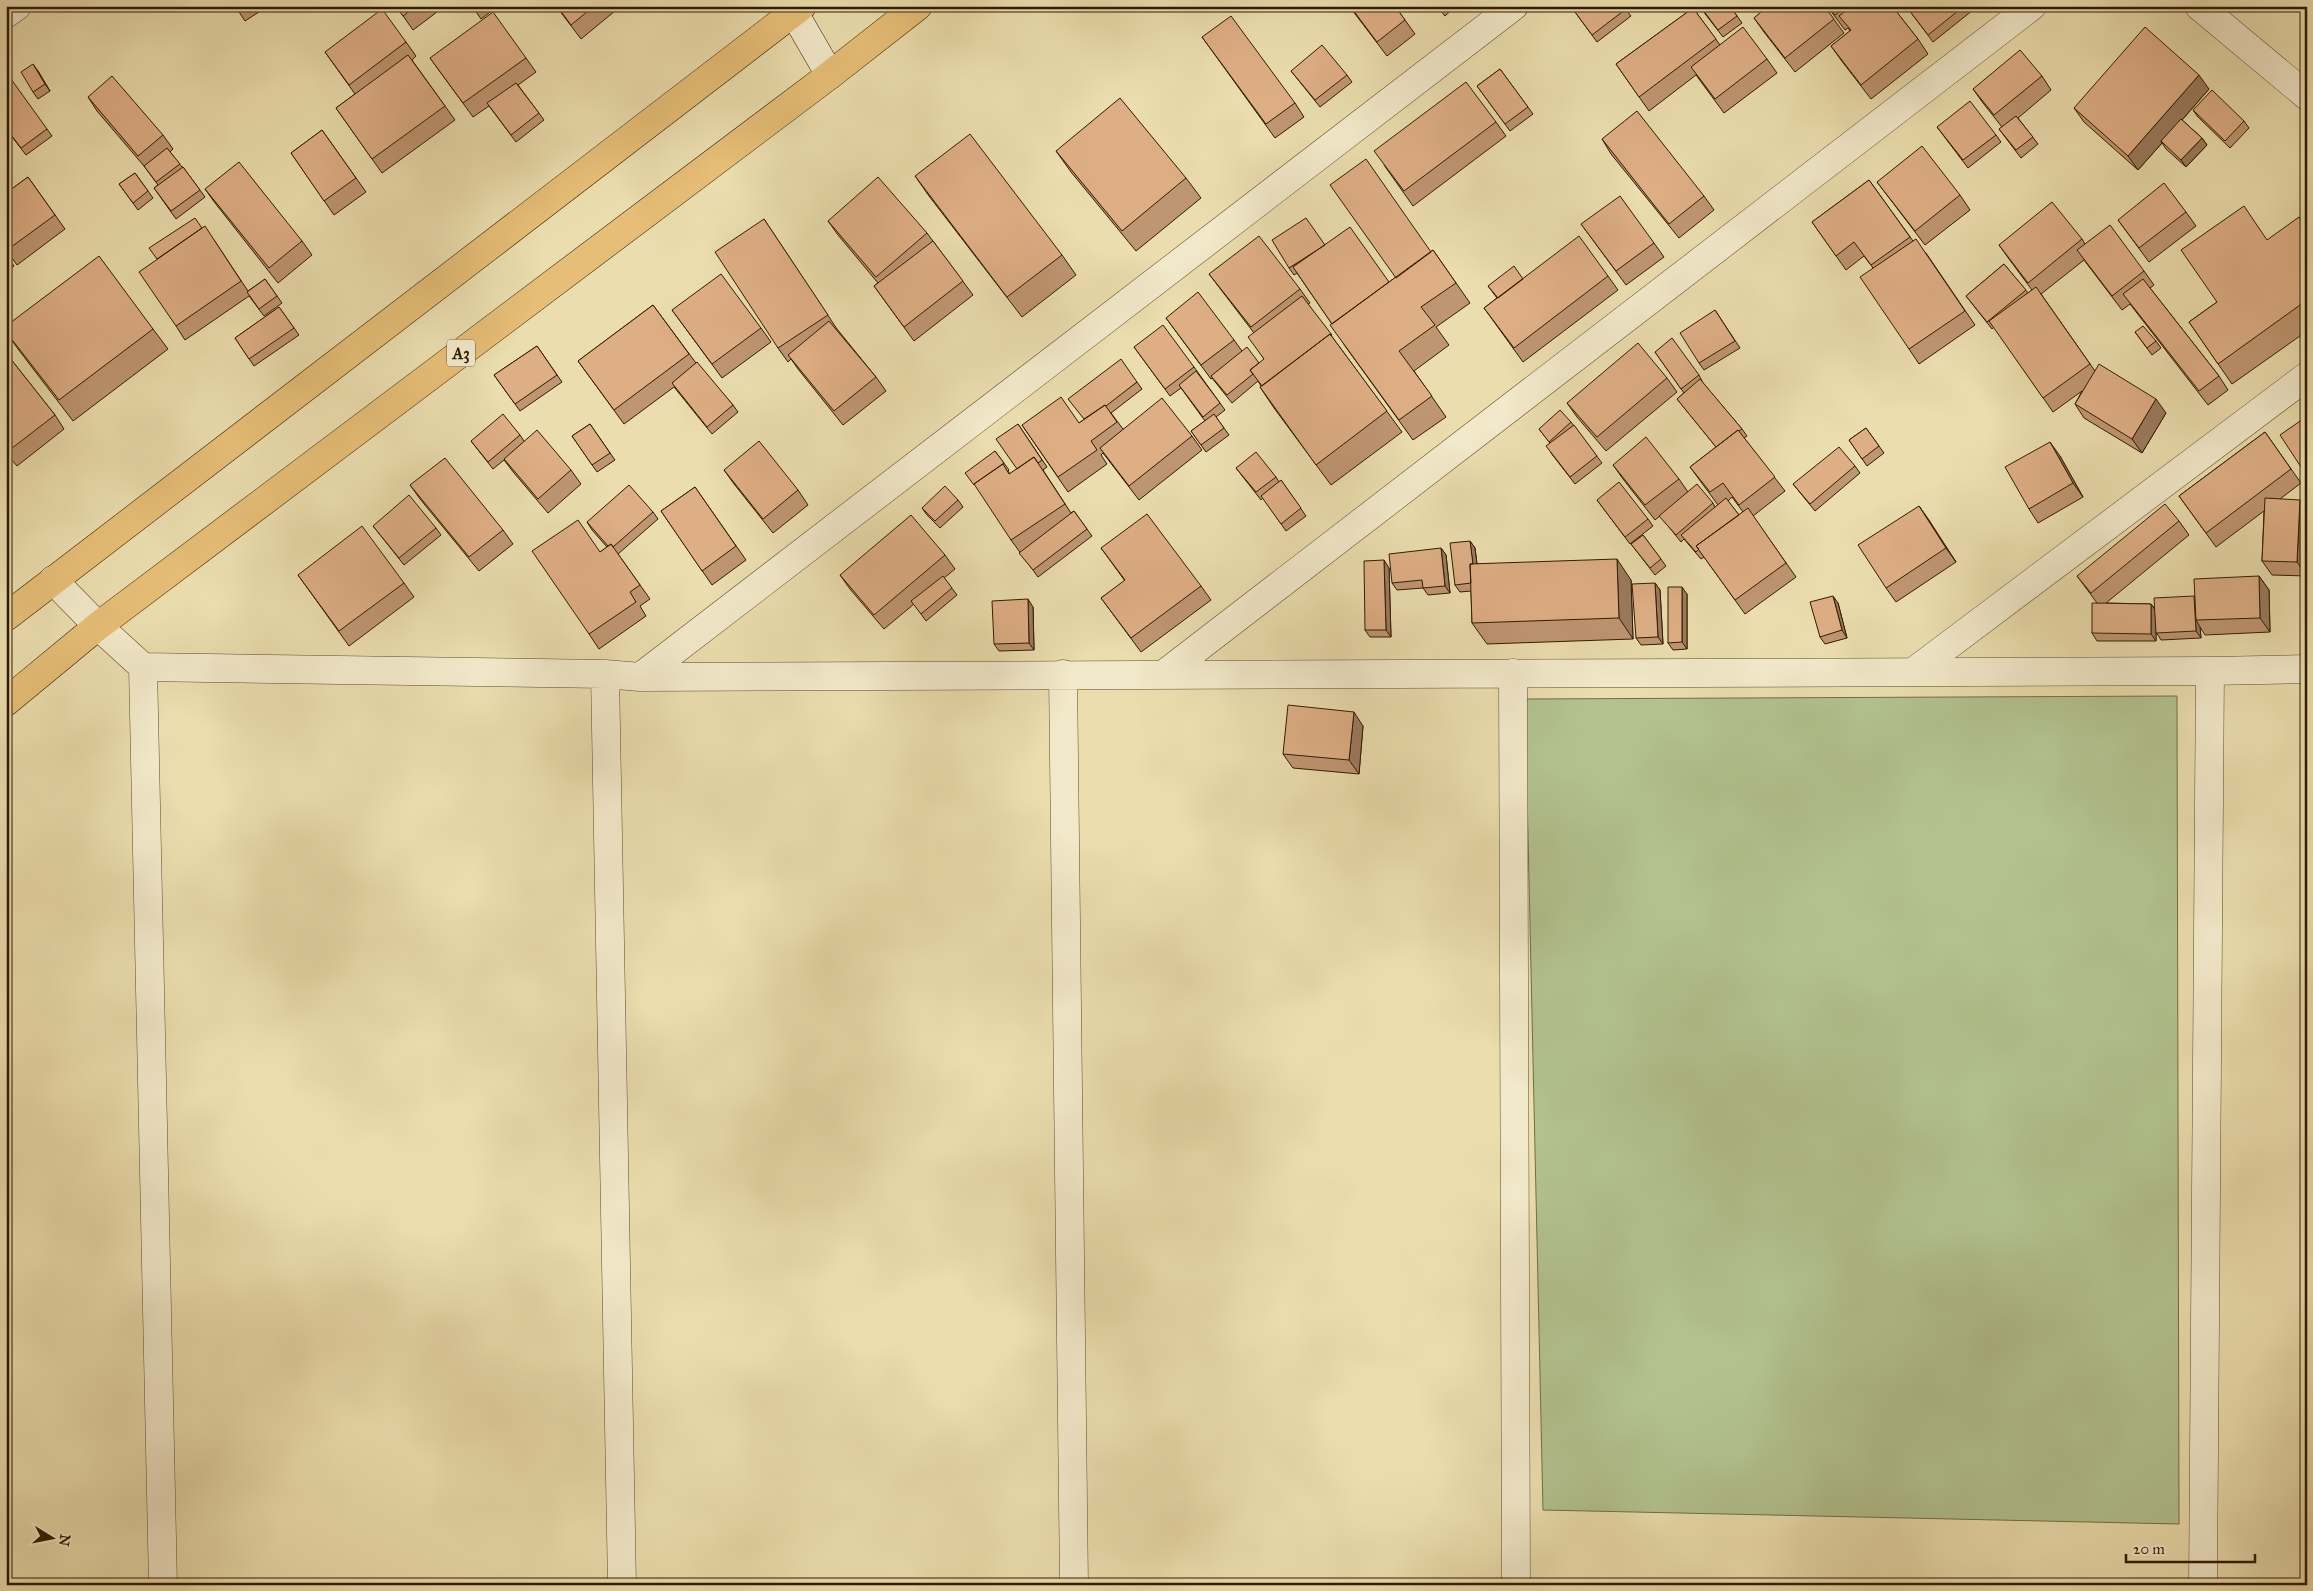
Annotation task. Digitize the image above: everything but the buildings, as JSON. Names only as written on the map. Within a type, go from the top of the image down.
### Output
[{"type":"highway","name":"A3","points":[[6,702],[98,626],[830,75],[918,6]]},
{"type":"highway","points":[[6,616],[795,9]]},
{"type":"street","points":[[6,14],[17,6]]},
{"type":"street","points":[[640,677],[1514,6]]},
{"type":"street","points":[[1164,674],[2032,6]]},
{"type":"street","points":[[2199,6],[2307,96]]},
{"type":"street","points":[[795,9],[830,75]]},
{"type":"street","points":[[1913,672],[2307,376]]},
{"type":"street","points":[[53,580],[98,626],[143,667],[605,674],[640,677],[2210,671],[2307,669]]},
{"type":"street","points":[[143,667],[163,1585]]},
{"type":"street","points":[[2202,1585],[2210,671]]},
{"type":"street","points":[[1512,673],[1516,1585]]},
{"type":"street","points":[[605,674],[622,1585]]},
{"type":"street","points":[[1063,674],[1074,1585]]},
{"type":"green space","points":[[2177,696],[2179,1524],[1543,1510],[1525,699]]}]
